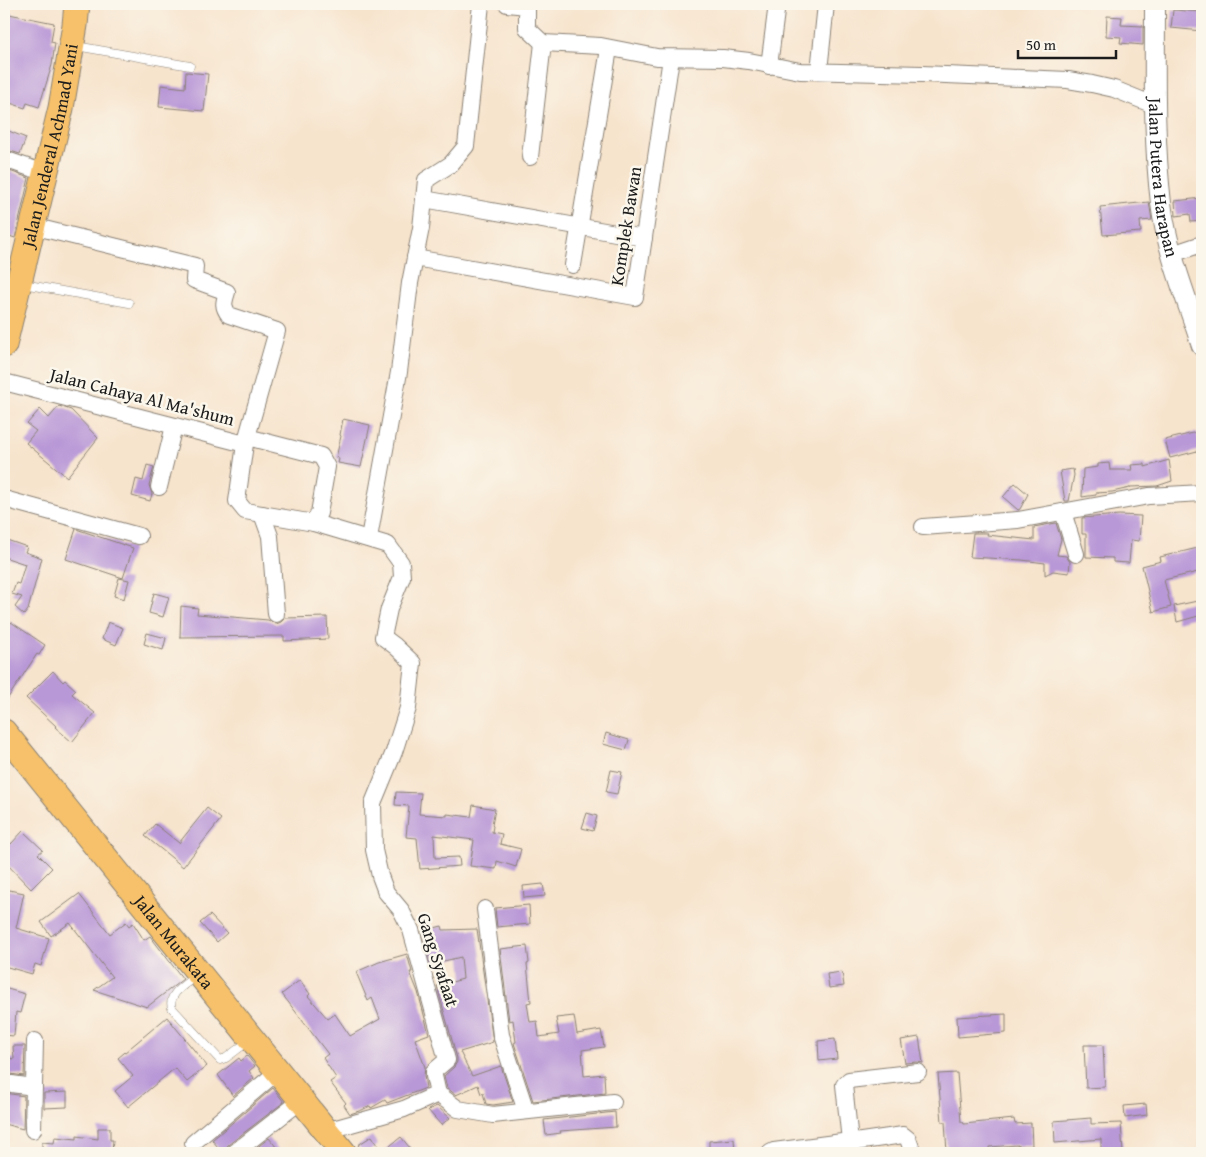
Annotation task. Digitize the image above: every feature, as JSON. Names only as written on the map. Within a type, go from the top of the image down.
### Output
[{"type":"main road","name":"Jalan Jenderal Achmad Yani","points":[[4,345],[60,108],[72,45],[77,4]]},
{"type":"main road","name":"Jalan Murakata","points":[[4,732],[344,1153]]},
{"type":"street","points":[[314,523],[328,467],[321,456],[246,440],[237,502],[245,511],[314,523],[369,538],[399,372],[410,283],[421,228],[426,180],[451,164],[466,146],[481,4]]},
{"type":"street","points":[[507,4],[527,5],[527,28],[543,43],[601,46],[657,57],[723,58],[800,71],[1068,80],[1114,89],[1156,106]]},
{"type":"street","points":[[769,66],[777,4]]},
{"type":"street","points":[[819,71],[826,4]]},
{"type":"street","name":"Jalan Putera Harapan","points":[[1155,4],[1156,106],[1161,204],[1172,254],[1202,346]]},
{"type":"street","points":[[530,157],[543,43]]},
{"type":"street","points":[[573,265],[609,49]]},
{"type":"street","name":"Komplek Bawan","points":[[415,258],[635,297],[671,58]]},
{"type":"street","points":[[4,159],[45,173]]},
{"type":"street","points":[[424,199],[644,238]]},
{"type":"street","name":"Jalan Cahaya Al Ma'shum","points":[[4,382],[174,426],[246,440],[277,331],[229,315],[224,309],[223,304],[227,292],[194,280],[195,266],[32,226]]},
{"type":"street","points":[[1172,254],[1202,244]]},
{"type":"street","points":[[159,487],[174,426]]},
{"type":"street","points":[[923,527],[1018,520],[1149,496],[1202,493]]},
{"type":"street","points":[[4,499],[139,536]]},
{"type":"street","points":[[1063,512],[1076,554]]},
{"type":"street","points":[[262,514],[270,536],[276,614]]},
{"type":"street","name":"Gang Syafaat","points":[[369,538],[388,545],[401,563],[402,577],[389,609],[383,638],[396,646],[413,663],[408,708],[394,752],[373,803],[374,850],[386,892],[400,910],[411,930],[439,1027],[447,1060],[434,1070],[438,1094]]},
{"type":"street","points":[[485,908],[501,1035],[526,1111]]},
{"type":"street","points":[[33,1130],[35,1041]]},
{"type":"street","points":[[193,1143],[278,1071]]},
{"type":"street","points":[[850,1141],[844,1085],[846,1082],[918,1072]]},
{"type":"street","points":[[4,1082],[34,1087]]},
{"type":"street","points":[[326,1131],[404,1110],[438,1094],[458,1109],[493,1115],[613,1102]]},
{"type":"street","points":[[234,1153],[302,1100]]},
{"type":"street","points":[[770,1153],[903,1135],[908,1139],[913,1153]]},
{"type":"lane","points":[[72,45],[190,66]]},
{"type":"lane","points":[[19,283],[129,304]]},
{"type":"lane","points":[[198,974],[173,995],[170,1002],[172,1008],[220,1060],[226,1058],[251,1039]]},
{"type":"building","points":[[1173,10],[1202,12],[1202,31],[1171,28]]},
{"type":"building","points":[[4,13],[54,23],[51,42],[55,43],[52,65],[39,107],[27,103],[25,108],[4,101]]},
{"type":"building","points":[[1107,16],[1122,17],[1121,25],[1143,26],[1143,45],[1120,43],[1121,37],[1106,36]]},
{"type":"building","points":[[186,72],[208,74],[204,111],[159,107],[161,85],[185,88]]},
{"type":"building","points":[[4,129],[26,138],[20,154],[4,149]]},
{"type":"building","points":[[4,169],[29,178],[15,238],[4,234]]},
{"type":"building","points":[[1202,198],[1202,221],[1191,222],[1190,214],[1176,216],[1175,201]]},
{"type":"building","points":[[1149,202],[1152,220],[1140,221],[1141,232],[1103,235],[1100,207]]},
{"type":"building","points":[[59,406],[71,410],[98,438],[67,477],[26,443],[36,431],[27,424],[40,409],[49,418]]},
{"type":"building","points":[[343,419],[370,425],[361,467],[338,463],[339,459],[336,458]]},
{"type":"building","points":[[1197,432],[1201,450],[1170,458],[1165,440]]},
{"type":"building","points":[[1169,460],[1172,481],[1157,486],[1130,487],[1082,497],[1083,469],[1109,463],[1110,470],[1132,470],[1131,465],[1145,464],[1145,467]]},
{"type":"building","points":[[147,465],[154,467],[149,485],[152,494],[150,501],[132,496],[136,479],[143,481]]},
{"type":"building","points":[[1073,469],[1074,475],[1069,501],[1065,501],[1060,471]]},
{"type":"building","points":[[1015,483],[1028,494],[1018,510],[1003,497]]},
{"type":"building","points":[[1119,515],[1141,516],[1139,541],[1131,540],[1129,563],[1113,562],[1113,558],[1086,557],[1086,534],[1082,534],[1082,518]]},
{"type":"building","points":[[1056,523],[1061,539],[1057,555],[1066,556],[1070,562],[1069,573],[1053,571],[1045,575],[1045,563],[970,557],[973,533],[988,533],[987,535],[1034,540],[1034,527]]},
{"type":"building","points":[[76,529],[133,548],[123,578],[66,559]]},
{"type":"building","points":[[4,539],[27,547],[25,552],[42,558],[28,610],[24,615],[15,607],[22,597],[12,594],[16,583],[19,584],[25,564],[4,557]]},
{"type":"building","points":[[1202,547],[1202,571],[1164,580],[1171,607],[1153,612],[1142,566],[1161,561],[1160,557]]},
{"type":"building","points":[[119,578],[129,580],[124,599],[114,596]]},
{"type":"building","points":[[154,593],[169,597],[163,617],[149,613]]},
{"type":"building","points":[[1202,600],[1202,615],[1177,622],[1174,606]]},
{"type":"building","points":[[181,606],[198,608],[197,614],[268,620],[276,624],[285,618],[327,617],[328,639],[284,641],[284,636],[180,637]]},
{"type":"building","points":[[11,622],[45,645],[4,704],[4,635]]},
{"type":"building","points":[[108,622],[123,628],[116,645],[102,639]]},
{"type":"building","points":[[147,633],[166,638],[163,650],[144,644]]},
{"type":"building","points":[[53,671],[63,682],[65,680],[76,690],[72,694],[95,713],[72,742],[26,698]]},
{"type":"building","points":[[606,733],[629,740],[626,750],[603,744]]},
{"type":"building","points":[[611,770],[622,772],[617,794],[606,792]]},
{"type":"building","points":[[396,792],[421,793],[419,814],[447,816],[447,814],[471,817],[473,805],[495,809],[492,832],[502,834],[500,844],[521,849],[516,867],[497,861],[496,869],[470,866],[474,840],[434,835],[435,858],[459,857],[460,866],[420,869],[417,838],[406,837],[409,806],[395,805]]},
{"type":"building","points":[[207,808],[221,819],[183,867],[145,836],[155,824],[179,843]]},
{"type":"building","points":[[587,813],[597,816],[593,831],[582,828]]},
{"type":"building","points":[[23,831],[43,850],[38,854],[52,868],[31,889],[4,861],[4,838],[11,844]]},
{"type":"building","points":[[543,884],[545,896],[524,898],[523,886]]},
{"type":"building","points":[[4,889],[24,893],[16,928],[49,938],[41,966],[35,964],[32,974],[4,966]]},
{"type":"building","points":[[79,894],[110,934],[126,922],[129,926],[133,923],[144,940],[150,936],[183,979],[147,1007],[94,990],[112,977],[70,923],[51,936],[41,922]]},
{"type":"building","points":[[529,905],[530,924],[497,927],[495,908]]},
{"type":"building","points":[[210,915],[227,933],[217,942],[200,923]]},
{"type":"building","points":[[442,926],[443,930],[477,929],[493,1042],[460,1052],[472,1076],[501,1066],[513,1102],[493,1105],[486,1104],[483,1093],[481,1094],[478,1085],[456,1095],[447,1088],[444,1076],[454,1067],[457,1058],[437,986],[463,979],[461,957],[431,964],[422,931]]},
{"type":"building","points":[[527,946],[531,1002],[527,1003],[530,1022],[537,1021],[539,1037],[559,1034],[556,1018],[574,1016],[577,1034],[601,1030],[604,1047],[582,1050],[584,1076],[604,1074],[605,1093],[533,1101],[514,1043],[516,1042],[513,1020],[509,1021],[500,949]]},
{"type":"building","points":[[407,954],[412,972],[410,972],[418,992],[429,1034],[415,1039],[425,1067],[426,1088],[387,1103],[385,1100],[371,1108],[370,1106],[350,1114],[344,1105],[346,1103],[330,1082],[336,1078],[323,1058],[328,1054],[282,994],[300,980],[310,994],[308,996],[328,1019],[335,1014],[350,1036],[380,1019],[372,998],[368,1001],[356,972],[379,962]]},
{"type":"building","points":[[842,972],[844,986],[829,988],[827,974]]},
{"type":"building","points":[[4,988],[25,994],[20,1013],[16,1012],[14,1036],[4,1035]]},
{"type":"building","points":[[1006,1014],[1006,1033],[958,1037],[957,1017]]},
{"type":"building","points":[[167,1017],[207,1066],[187,1082],[175,1068],[128,1107],[115,1091],[133,1076],[118,1058]]},
{"type":"building","points":[[919,1037],[923,1063],[905,1063],[901,1040]]},
{"type":"building","points":[[835,1039],[837,1059],[819,1061],[818,1041]]},
{"type":"building","points":[[1084,1045],[1103,1045],[1105,1087],[1086,1088]]},
{"type":"building","points":[[13,1046],[25,1046],[24,1076],[4,1073],[4,1057],[14,1059]]},
{"type":"building","points":[[247,1056],[255,1066],[249,1071],[254,1078],[233,1096],[218,1075],[239,1058],[241,1061]]},
{"type":"building","points":[[957,1073],[961,1122],[964,1124],[1014,1119],[1015,1124],[1031,1123],[1032,1146],[989,1147],[989,1153],[947,1153],[945,1122],[942,1122],[938,1074]]},
{"type":"building","points":[[273,1088],[284,1102],[228,1145],[223,1153],[212,1140]]},
{"type":"building","points":[[67,1092],[67,1107],[44,1108],[44,1093]]},
{"type":"building","points":[[4,1093],[24,1096],[23,1129],[4,1124]]},
{"type":"building","points":[[1146,1104],[1147,1115],[1125,1118],[1124,1106]]},
{"type":"building","points":[[437,1106],[450,1118],[441,1125],[428,1110]]},
{"type":"building","points":[[615,1112],[616,1127],[560,1131],[561,1133],[546,1135],[544,1120]]},
{"type":"building","points":[[1091,1118],[1091,1124],[1121,1123],[1123,1153],[1101,1153],[1101,1139],[1055,1143],[1054,1121]]},
{"type":"building","points":[[98,1128],[110,1128],[110,1140],[113,1140],[112,1153],[42,1153],[42,1142],[54,1143],[55,1137],[77,1139],[77,1136],[98,1139]]},
{"type":"building","points":[[372,1136],[378,1145],[367,1153],[363,1153],[358,1145]]},
{"type":"building","points":[[401,1137],[414,1153],[381,1153]]},
{"type":"building","points":[[269,1138],[281,1153],[250,1153]]},
{"type":"building","points":[[734,1139],[735,1153],[709,1153],[709,1141]]}]
